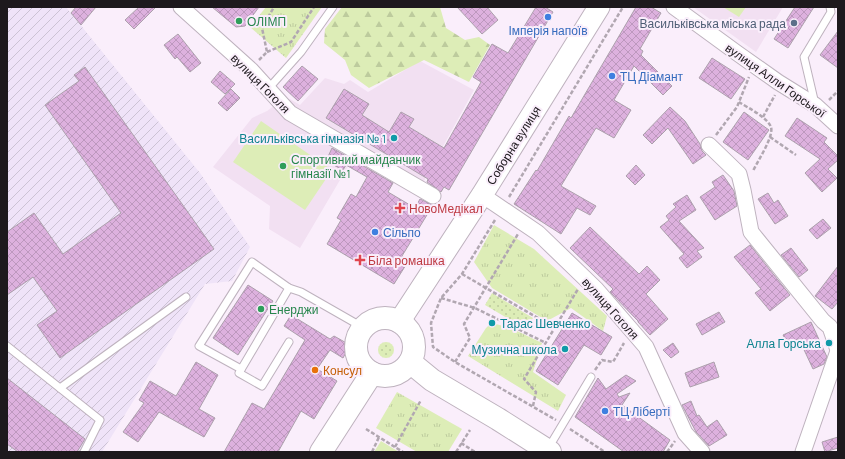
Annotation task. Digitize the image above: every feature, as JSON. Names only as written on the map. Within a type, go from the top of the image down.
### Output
[{"type":"main road","name":"Соборна вулиця","points":[[400,322],[482,195],[599,7]]},
{"type":"main road","points":[[386,318],[400,322],[410,331],[413,339],[414,348],[410,362],[400,372],[391,375],[381,376],[372,373],[364,366],[359,358],[356,348],[358,338],[362,330],[369,323],[377,319],[386,318]]},
{"type":"main road","points":[[410,362],[432,380],[548,451]]},
{"type":"main road","points":[[321,452],[372,373]]},
{"type":"street","name":"вулиця Гоголя","points":[[181,7],[251,70],[290,113],[433,196]]},
{"type":"street","name":"вулиця Алли Горської","points":[[674,7],[781,84],[833,118],[838,126]]},
{"type":"street","points":[[708,145],[739,174],[744,190],[751,232],[823,321],[834,324],[838,350],[804,452]]},
{"type":"street","name":"вулиця Гоголя","points":[[482,195],[502,215],[538,233],[596,289],[646,347],[686,433],[702,452]]},
{"type":"lane","points":[[268,89],[301,52],[333,7]]},
{"type":"lane","points":[[815,105],[804,57],[831,12],[830,7]]},
{"type":"lane","points":[[241,369],[199,346],[252,262],[289,288],[301,292],[357,324],[362,330]]},
{"type":"lane","points":[[289,288],[239,373],[262,386],[289,342]]},
{"type":"lane","points":[[60,388],[186,297]]},
{"type":"lane","points":[[7,346],[100,420],[84,452]]},
{"type":"lane","points":[[548,451],[591,377]]},
{"type":"path","points":[[266,52],[262,28],[274,7]]},
{"type":"path","points":[[251,70],[266,52],[291,42],[313,7]]},
{"type":"path","points":[[605,452],[563,424],[454,362],[432,347],[431,323],[441,298],[462,274],[496,218],[502,215],[623,7]]},
{"type":"path","points":[[708,145],[737,107],[754,65]]},
{"type":"path","points":[[763,117],[781,84]]},
{"type":"path","points":[[830,99],[838,91]]},
{"type":"path","points":[[738,102],[763,117],[771,127],[770,137],[744,190]]},
{"type":"path","points":[[770,137],[796,155]]},
{"type":"path","points":[[454,362],[470,338],[464,324],[487,288],[519,232],[513,229]]},
{"type":"path","points":[[462,274],[555,328]]},
{"type":"path","points":[[533,406],[536,392],[524,379],[580,284],[585,279]]},
{"type":"path","points":[[441,298],[475,308],[546,343]]},
{"type":"path","points":[[602,360],[613,362],[627,339]]},
{"type":"path","points":[[394,447],[421,400]]},
{"type":"path","points":[[366,429],[403,452]]},
{"type":"path","points":[[456,452],[470,430]]},
{"type":"path","points":[[372,452],[379,437]]},
{"type":"path","points":[[461,443],[475,452]]},
{"type":"path","points":[[667,452],[671,446]]},
{"type":"shaded area","points":[[7,7],[66,7],[200,173],[250,247],[232,281],[205,284],[102,452],[7,452]]},
{"type":"shaded area","points":[[693,7],[783,7],[756,52]]},
{"type":"shaded area","points":[[420,61],[474,90],[424,181],[360,146],[300,248],[269,229],[270,206],[213,167],[252,118],[267,111],[279,102],[290,99],[300,105],[325,78],[344,84],[350,80],[368,92]]},
{"type":"green space","points":[[266,7],[322,7],[286,58],[250,27]]},
{"type":"green space","points":[[342,7],[440,7],[446,28],[465,40],[479,37],[490,45],[469,82],[424,60],[369,88],[351,75],[345,60],[324,43],[325,29]]},
{"type":"green space","points":[[723,7],[746,7],[739,17]]},
{"type":"green space","name":"Спортивний майданчик гімназії №1","points":[[261,121],[332,170],[305,210],[233,162]]},
{"type":"green space","points":[[494,225],[534,249],[607,316],[603,331],[571,308],[547,321],[492,288],[474,262]]},
{"type":"green space","points":[[492,293],[533,318],[526,329],[485,305]]},
{"type":"green space","points":[[492,323],[511,328],[542,343],[533,372],[566,395],[558,411],[468,356],[486,328]]},
{"type":"green space","points":[[386,342],[393,347],[394,350],[389,357],[386,358],[379,353],[378,350],[383,343]]},
{"type":"green space","points":[[397,392],[462,429],[448,452],[417,452],[376,428]]},
{"type":"green space","points":[[381,441],[399,452],[374,452]]},
{"type":"building","points":[[76,7],[96,7],[81,25],[71,13]]},
{"type":"building","points":[[139,7],[156,7],[134,29],[125,20]]},
{"type":"building","points":[[212,7],[259,7],[245,26],[236,27]]},
{"type":"building","points":[[457,7],[487,7],[498,20],[482,34]]},
{"type":"building","points":[[536,7],[545,7],[553,12],[449,190],[444,187],[441,192],[427,182],[428,179],[326,118],[344,89],[369,104],[362,115],[389,132],[401,112],[414,119],[409,127],[444,148],[481,82],[473,77],[492,44],[508,53]]},
{"type":"building","points":[[636,7],[651,7],[661,13],[640,49],[643,51],[641,55],[672,86],[663,95],[634,66],[614,100],[631,110],[614,138],[596,128],[561,186],[596,206],[590,215],[577,208],[561,234],[514,204],[536,170],[537,171],[569,116],[571,118]]},
{"type":"building","name":"Васильківська міська рада","points":[[795,7],[814,7],[788,48],[774,39]]},
{"type":"building","points":[[838,31],[838,68],[820,55]]},
{"type":"building","points":[[178,34],[201,63],[190,72],[177,57],[175,59],[164,45]]},
{"type":"building","points":[[712,58],[745,79],[731,99],[699,78]]},
{"type":"building","points":[[302,66],[318,79],[298,101],[283,87]]},
{"type":"building","points":[[85,67],[214,249],[60,358],[37,325],[57,311],[33,277],[7,295],[7,232],[34,213],[63,254],[121,213],[45,105],[79,81],[74,75]]},
{"type":"building","points":[[220,71],[235,84],[225,94],[211,82]]},
{"type":"building","points":[[231,89],[240,98],[227,111],[218,103]]},
{"type":"building","points":[[670,107],[685,121],[700,144],[702,151],[706,155],[693,164],[668,128],[652,144],[643,135]]},
{"type":"building","points":[[744,112],[769,130],[748,160],[723,142]]},
{"type":"building","points":[[797,118],[827,138],[824,142],[838,156],[838,160],[828,169],[837,178],[822,192],[805,173],[820,159],[785,136]]},
{"type":"building","name":"Сільпо","points":[[332,148],[393,183],[388,192],[415,208],[420,199],[433,205],[402,256],[409,260],[394,284],[327,244],[341,220],[337,218],[351,194],[356,197],[367,177],[346,165],[343,170],[326,161]]},
{"type":"building","points":[[636,165],[645,175],[635,185],[626,176]]},
{"type":"building","points":[[723,175],[734,191],[737,206],[715,220],[700,197],[715,187],[712,182]]},
{"type":"building","points":[[768,193],[774,203],[778,200],[788,216],[775,224],[758,199]]},
{"type":"building","points":[[687,195],[696,210],[679,221],[704,248],[697,251],[702,257],[687,268],[679,258],[684,254],[660,227],[669,220],[666,216],[676,207],[673,204]]},
{"type":"building","points":[[823,219],[831,228],[817,239],[809,230]]},
{"type":"building","points":[[590,227],[639,274],[647,266],[660,280],[646,294],[668,319],[650,335],[610,292],[613,289],[570,248]]},
{"type":"building","points":[[750,245],[790,295],[770,311],[755,293],[761,289],[734,257]]},
{"type":"building","points":[[791,248],[808,270],[799,277],[781,255]]},
{"type":"building","points":[[838,266],[838,302],[832,309],[815,296]]},
{"type":"building","points":[[248,285],[273,301],[238,355],[213,338]]},
{"type":"building","points":[[719,312],[725,322],[702,335],[696,324]]},
{"type":"building","name":"Музична школа","points":[[572,313],[612,337],[601,355],[584,345],[558,385],[536,371]]},
{"type":"building","points":[[291,315],[330,339],[334,336],[350,345],[343,358],[330,350],[317,369],[337,381],[314,419],[301,411],[278,452],[224,452],[252,403],[264,409],[305,340],[284,326]]},
{"type":"building","points":[[811,322],[827,357],[824,364],[813,369],[799,339],[788,344],[783,335]]},
{"type":"building","points":[[673,343],[679,352],[671,358],[663,350]]},
{"type":"building","points":[[196,362],[218,375],[199,409],[215,418],[204,437],[159,412],[138,442],[123,432],[144,403],[139,400],[150,381],[176,396]]},
{"type":"building","points":[[714,362],[719,377],[690,387],[685,373]]},
{"type":"building","name":"ТЦ Ліберті","points":[[626,375],[636,381],[617,394],[619,397],[630,393],[622,405],[670,440],[663,452],[624,452],[575,417],[598,378],[606,389]]},
{"type":"building","points":[[7,378],[85,439],[77,452],[18,452],[7,444]]},
{"type":"building","points":[[691,401],[697,416],[699,415],[707,427],[717,420],[727,435],[709,446],[696,432],[682,405]]},
{"type":"building","points":[[838,437],[838,448],[825,452],[822,442]]},
{"type":"place","name":"Імперія напоїв","points":[[548,17]]},
{"type":"place","name":"ОЛІМП","points":[[239,21]]},
{"type":"place","name":"Васильківська міська рада","points":[[794,23]]},
{"type":"place","name":"ТЦ Діамант","points":[[612,76]]},
{"type":"place","name":"Васильківська гімназія № 1","points":[[394,138]]},
{"type":"place","name":"Спортивний майданчик гімназії №1","points":[[283,166]]},
{"type":"place","name":"НовоМедікал","points":[[400,208]]},
{"type":"place","name":"Сільпо","points":[[375,232]]},
{"type":"place","name":"Біла ромашка","points":[[360,260]]},
{"type":"place","name":"Енерджи","points":[[261,309]]},
{"type":"place","name":"Тарас Шевченко","points":[[492,323]]},
{"type":"place","name":"Алла Горська","points":[[829,343]]},
{"type":"place","name":"Музична школа","points":[[565,349]]},
{"type":"place","name":"Консул","points":[[315,370]]},
{"type":"place","name":"ТЦ Ліберті","points":[[605,411]]}]
